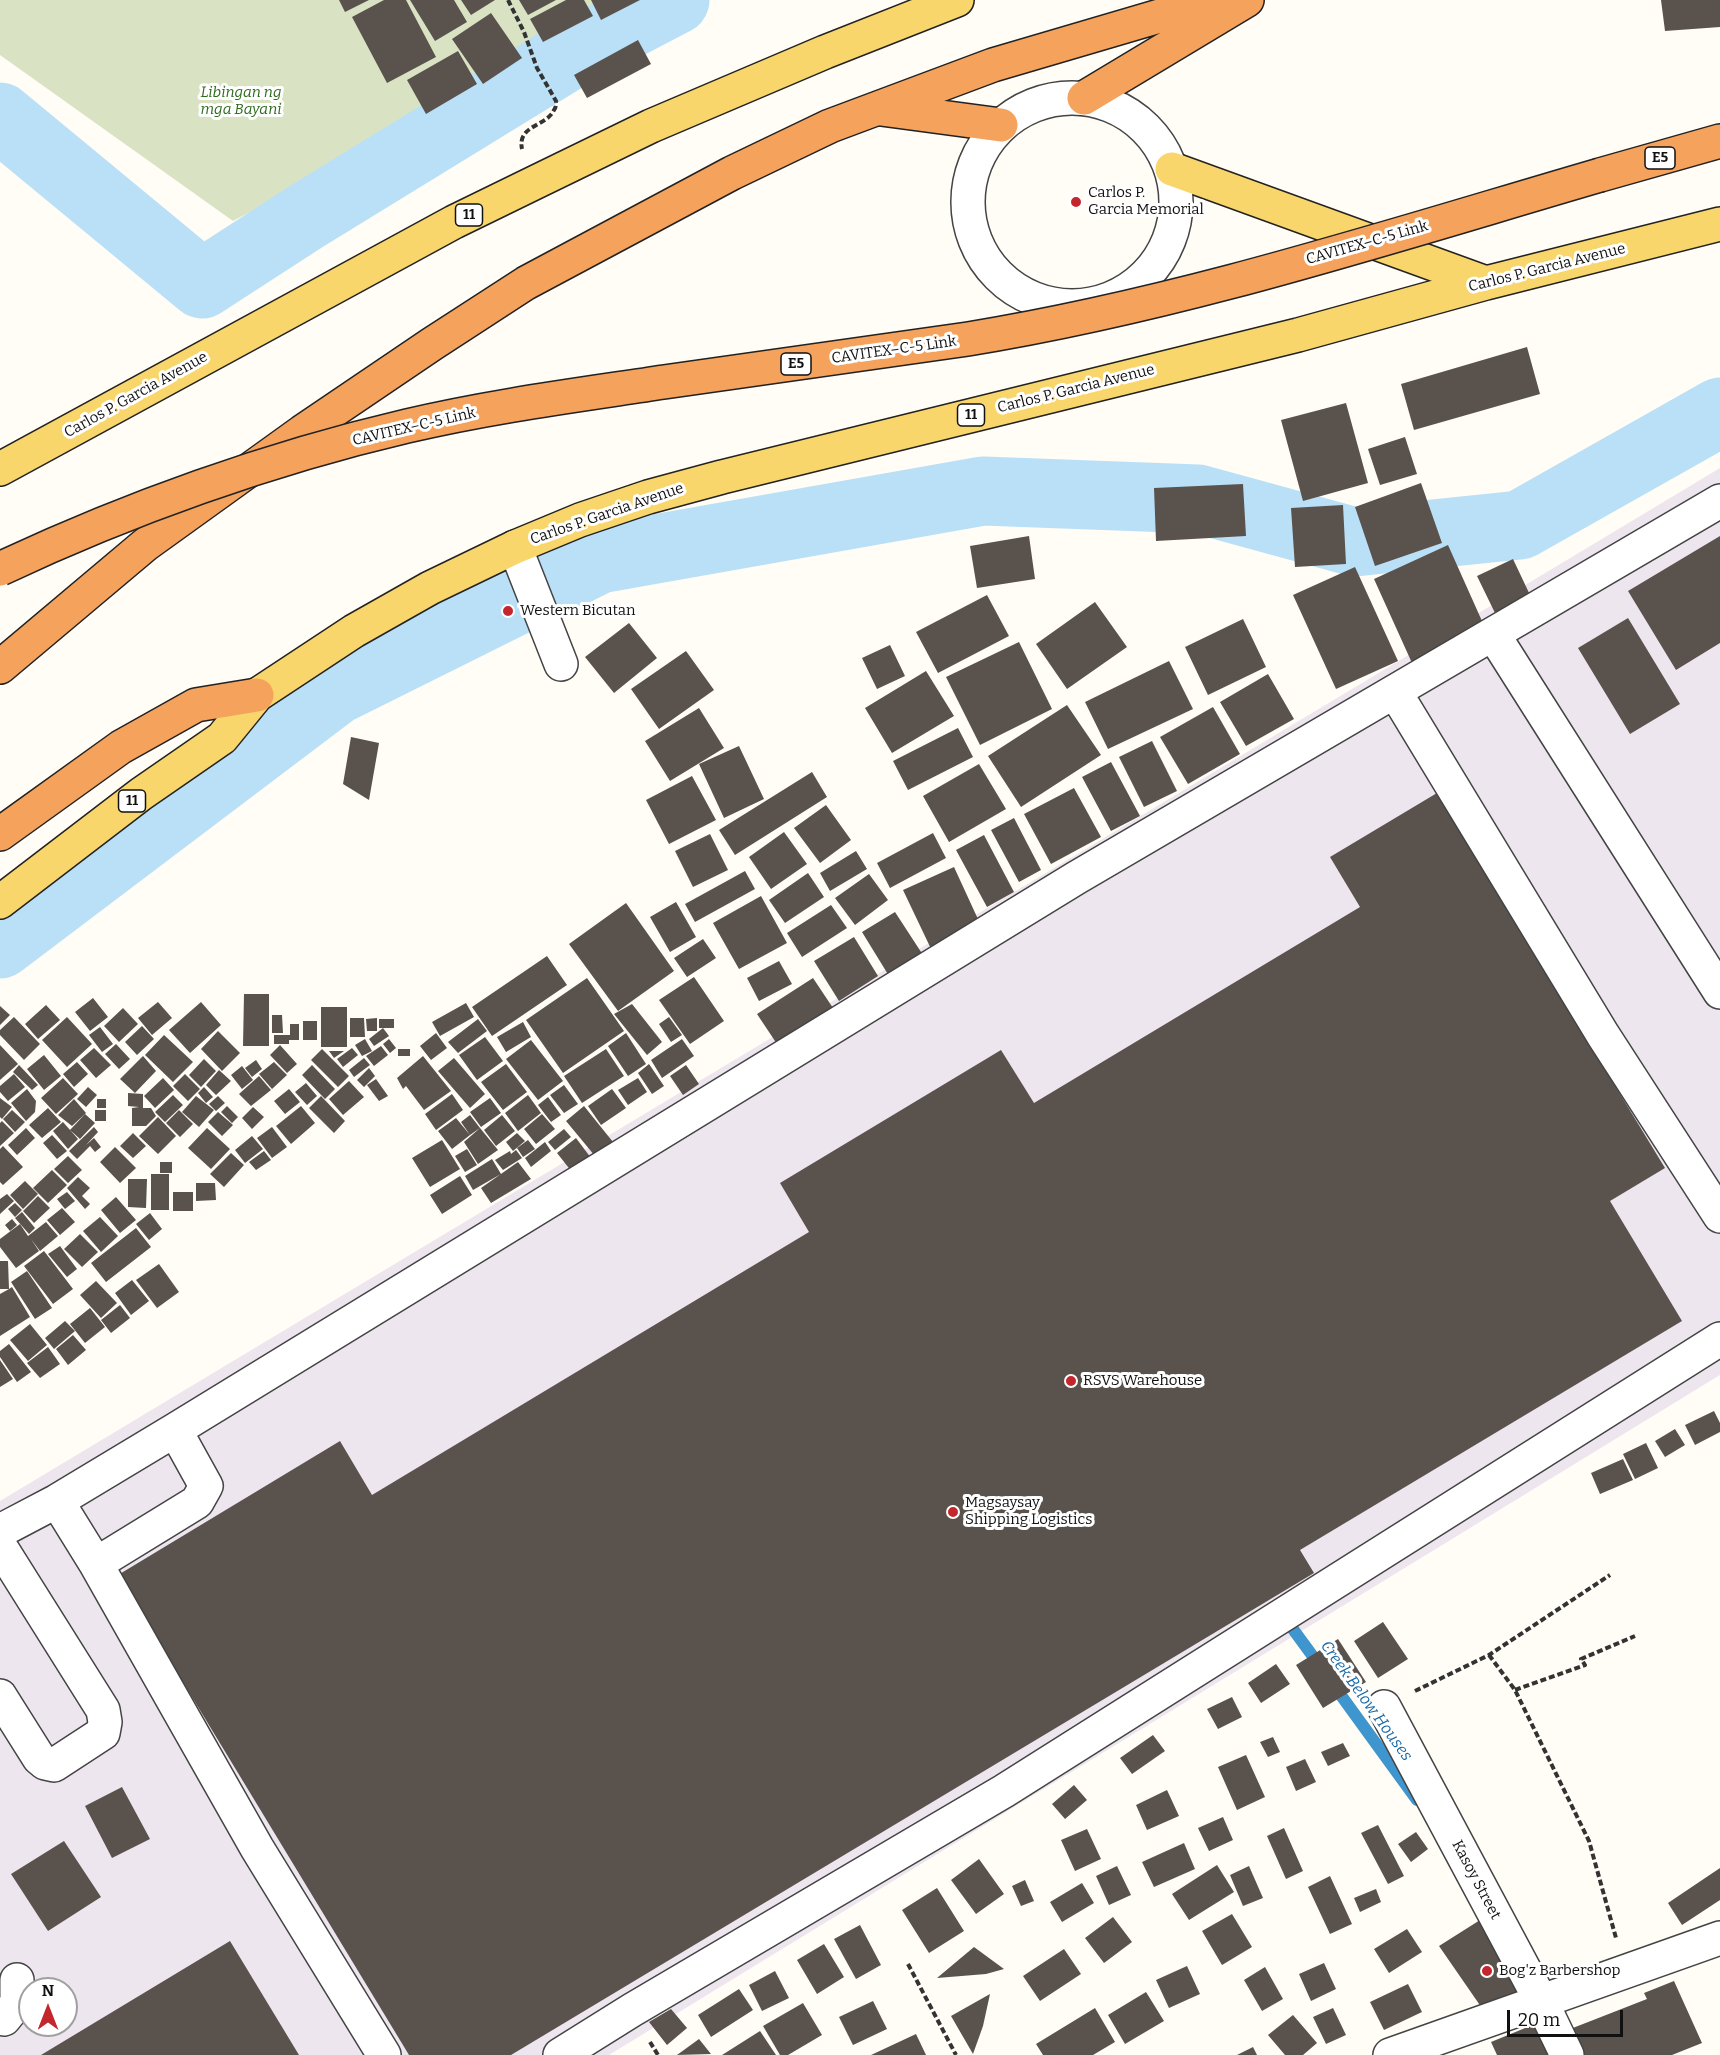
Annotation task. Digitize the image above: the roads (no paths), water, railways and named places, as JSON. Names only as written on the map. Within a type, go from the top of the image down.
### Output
[{"type":"highway","points":[[0,667],[145,545],[320,419],[517,289],[732,172],[830,126],[993,65],[1214,0]]},
{"type":"highway","points":[[1084,98],[1247,0]]},
{"type":"highway","points":[[876,108],[1001,125]]},
{"type":"highway","name":"CAVITEX–C-5 Link","points":[[0,569],[76,535],[211,484],[329,447],[407,426],[525,403],[968,339],[1086,318],[1257,276],[1720,141]]},
{"type":"highway","points":[[0,834],[121,747],[196,705],[257,694]]},
{"type":"main road","name":"Carlos P. Garcia Avenue","points":[[0,469],[485,206],[651,126],[825,52],[957,0]]},
{"type":"main road","points":[[1172,169],[1486,283]]},
{"type":"main road","name":"Carlos P. Garcia Avenue","points":[[257,694],[364,626],[430,588],[514,547],[580,520],[648,497],[1298,335],[1486,283],[1720,224]]},
{"type":"main road","name":"11","points":[[0,902],[132,801],[222,738],[257,694]]},
{"type":"street","points":[[1061,98],[1084,98],[1112,106],[1138,121],[1164,151],[1172,169],[1176,187],[1174,223],[1169,241],[1149,272],[1120,294],[1104,301],[1067,306],[1031,297],[998,276],[976,243],[969,224],[967,205],[974,166],[982,148],[1001,125],[1019,112],[1039,103],[1061,98]]},
{"type":"street","points":[[0,1531],[57,1501],[175,1430],[1076,878],[1720,501]]},
{"type":"street","points":[[514,547],[555,650]]},
{"type":"street","points":[[1493,634],[1720,992]]},
{"type":"street","points":[[1395,692],[1604,1035],[1720,1216]]},
{"type":"street","points":[[560,2055],[642,2004],[1004,1791],[1720,1339]]},
{"type":"street","points":[[96,1564],[197,1502],[202,1495],[206,1486],[175,1430]]},
{"type":"street","points":[[57,1501],[96,1564],[257,1848],[384,2055]]},
{"type":"street","points":[[0,1546],[103,1710],[105,1722],[103,1733],[54,1765],[45,1763],[39,1758],[0,1696]]},
{"type":"street","name":"Kasoy Street","points":[[1384,1707],[1541,2001],[1567,2055]]},
{"type":"street","points":[[1390,2055],[1720,1938]]},
{"type":"street","points":[[4,2019],[17,2003],[17,1980]]},
{"type":"waterway","points":[[0,117],[202,284],[307,216],[566,57],[675,0]]},
{"type":"waterway","points":[[0,944],[336,690],[599,559],[983,491],[1198,499],[1355,542],[1520,525],[1720,412]]},
{"type":"waterway","name":"Creek Below Houses","points":[[1287,1621],[1320,1666]]},
{"type":"waterway","name":"Creek Below Houses","points":[[1332,1683],[1417,1800]]},
{"type":"place","name":"Carlos P. Garcia Memorial","points":[[1076,202]]},
{"type":"place","name":"Western Bicutan","points":[[508,611]]},
{"type":"place","name":"RSVS Warehouse","points":[[1071,1381]]},
{"type":"place","name":"Magsaysay Shipping Logistics","points":[[953,1512]]},
{"type":"place","name":"Bog'z Barbershop","points":[[1487,1971]]},
{"type":"park label","name":"Libingan ng mga Bayani","points":[[241,102]]}]
